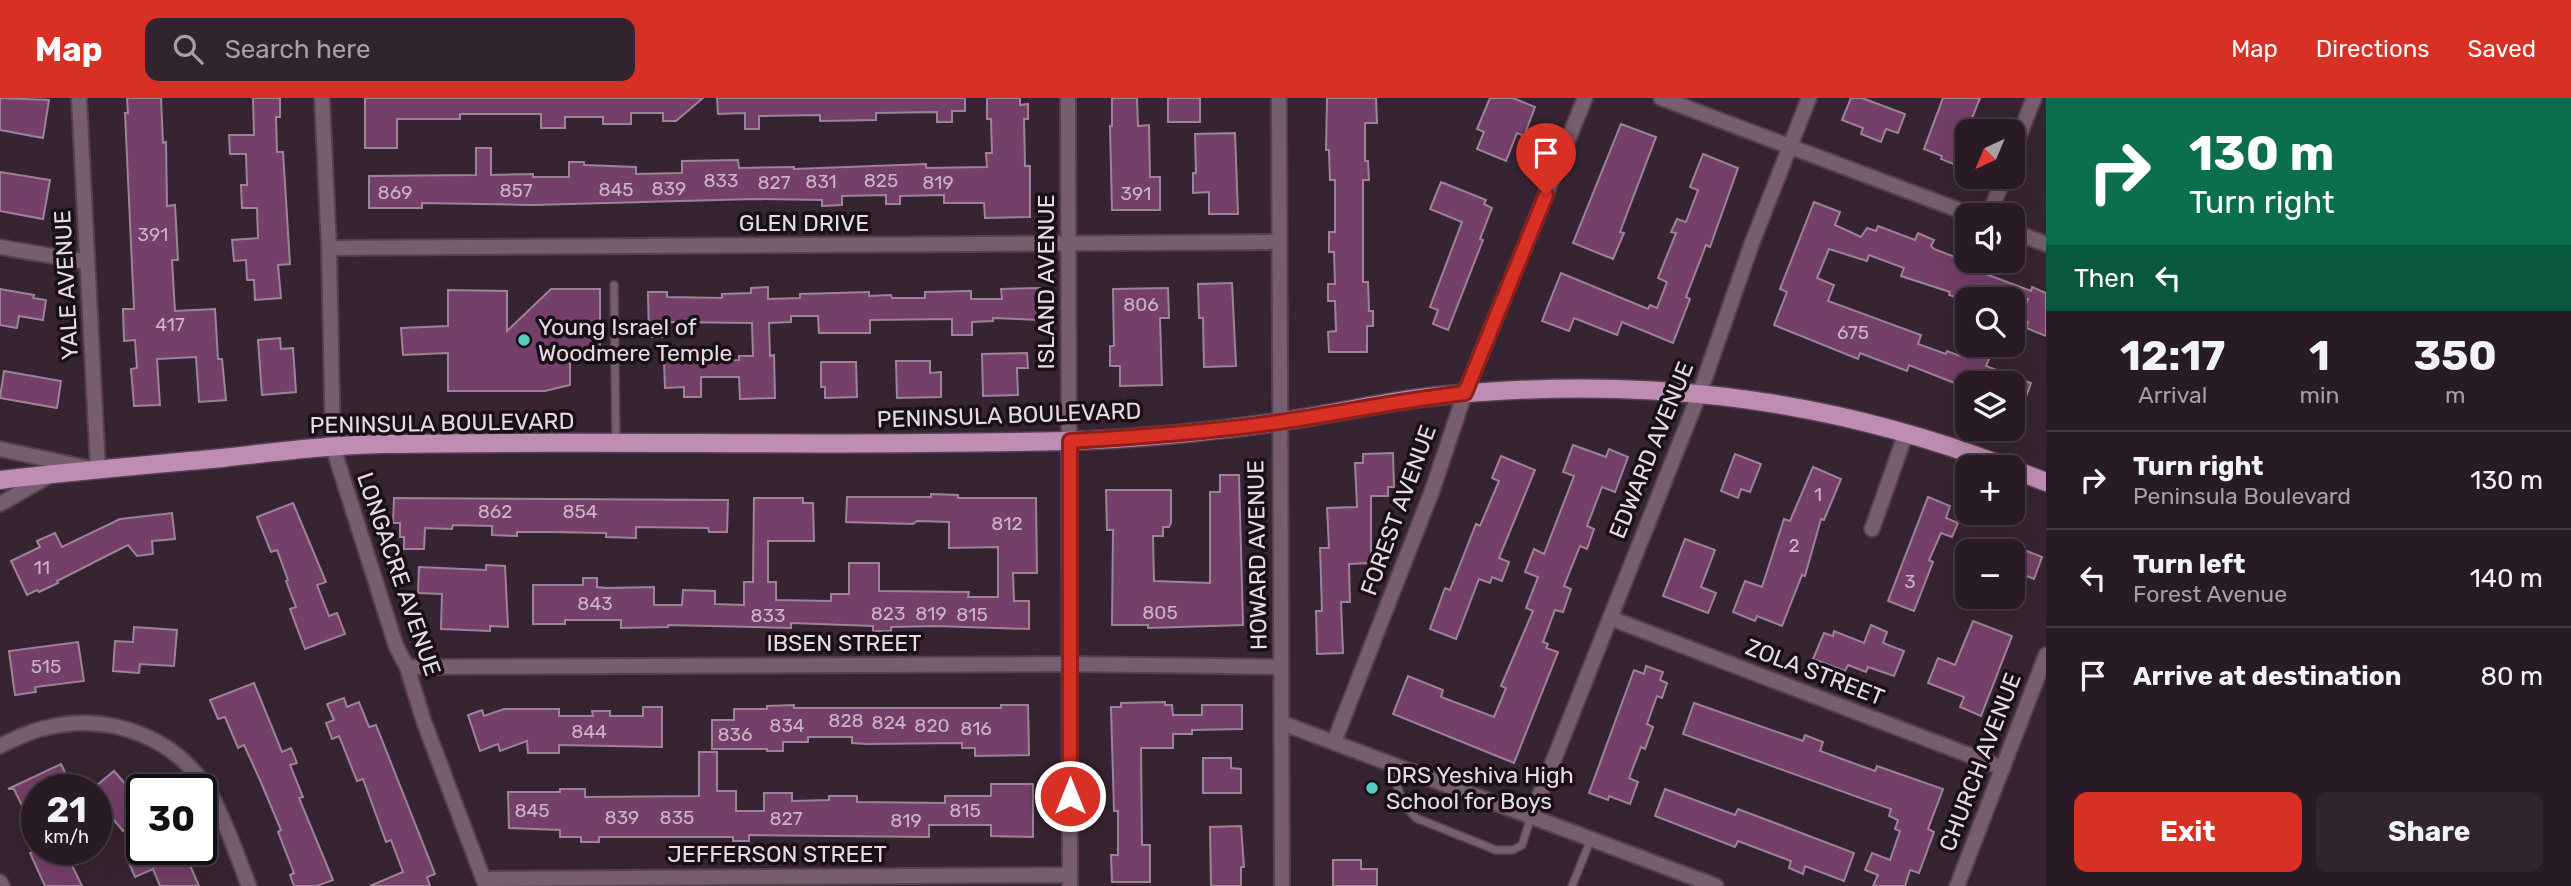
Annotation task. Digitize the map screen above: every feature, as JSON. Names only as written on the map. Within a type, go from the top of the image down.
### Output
[{"type":"main road","name":"PENINSULA BOULEVARD","points":[[0,480],[381,444],[1070,441],[1169,435],[1279,422],[1388,403],[1521,389],[1645,388],[1700,393],[1805,409],[1906,433],[1976,455]]},
{"type":"main road","points":[[2025,474],[2046,482]]},
{"type":"street","name":"YALE AVENUE","points":[[79,98],[98,470]]},
{"type":"street","name":"LONGACRE AVENUE","points":[[322,98],[329,248],[333,447],[396,646],[407,667],[485,882]]},
{"type":"street","name":"ISLAND AVENUE","points":[[1068,98],[1070,881]]},
{"type":"street","name":"HOWARD AVENUE","points":[[1279,98],[1282,886]]},
{"type":"street","name":"FOREST AVENUE","points":[[1334,742],[1432,491],[1465,393],[1585,98]]},
{"type":"street","points":[[1661,98],[1955,209]]},
{"type":"street","name":"EDWARD AVENUE","points":[[1531,817],[1700,393],[1752,243],[1809,98]]},
{"type":"street","points":[[2025,121],[2034,98]]},
{"type":"street","points":[[2025,236],[2046,244]]},
{"type":"street","name":"GLEN DRIVE","points":[[329,248],[1279,242]]},
{"type":"street","points":[[0,247],[87,262]]},
{"type":"street","points":[[1872,529],[1906,433]]},
{"type":"street","points":[[0,449],[98,470]]},
{"type":"street","points":[[0,504],[52,474]]},
{"type":"street","name":"ZOLA STREET","points":[[1610,618],[2003,768]]},
{"type":"street","name":"CHURCH AVENUE","points":[[1958,886],[2046,655]]},
{"type":"street","name":"IBSEN STREET","points":[[407,667],[1071,664],[1282,667]]},
{"type":"street","points":[[0,746],[44,728],[74,723],[107,724],[144,734],[173,752],[197,775],[214,801],[249,886]]},
{"type":"street","points":[[1282,723],[1716,886]]},
{"type":"street","name":"JEFFERSON STREET","points":[[485,882],[1070,881]]},
{"type":"lane","points":[[614,285],[616,444]]},
{"type":"lane","points":[[1389,763],[1404,805],[1416,818],[1496,850],[1513,850],[1522,845],[1531,817]]},
{"type":"lane","points":[[1572,886],[1591,839]]},
{"type":"building","points":[[0,98],[49,100],[43,138],[0,130]]},
{"type":"building","points":[[127,98],[161,98],[163,143],[166,142],[167,206],[175,205],[178,260],[172,260],[175,311],[215,309],[218,359],[222,359],[226,400],[199,402],[196,357],[157,359],[160,405],[134,406],[131,369],[137,368],[135,340],[124,341],[123,309],[134,309],[125,113],[128,113]]},
{"type":"building","points":[[253,98],[280,98],[280,117],[276,117],[277,152],[283,152],[290,264],[278,265],[281,298],[255,300],[254,280],[247,280],[246,260],[234,261],[232,240],[258,238],[257,208],[242,208],[241,185],[247,185],[246,154],[230,154],[229,135],[254,135]]},
{"type":"building","points":[[365,98],[703,98],[676,121],[663,121],[663,113],[631,113],[631,124],[603,124],[603,117],[565,117],[565,128],[541,128],[541,114],[460,114],[460,119],[397,119],[397,148],[365,148]]},
{"type":"building","points":[[717,98],[965,98],[965,111],[952,111],[952,122],[937,122],[937,112],[876,113],[876,120],[820,121],[820,115],[759,116],[759,129],[745,129],[745,113],[718,114]]},
{"type":"building","points":[[987,98],[1020,98],[1020,105],[1028,104],[1028,119],[1024,119],[1025,166],[1030,166],[1030,217],[985,218],[984,203],[944,203],[944,195],[900,196],[900,204],[886,204],[886,195],[842,196],[842,205],[822,206],[822,200],[754,199],[533,205],[422,203],[422,208],[369,208],[369,176],[476,175],[476,148],[491,148],[491,175],[533,174],[533,177],[569,177],[569,162],[636,167],[636,174],[682,173],[682,161],[738,160],[739,168],[794,169],[926,164],[926,168],[987,167],[986,153],[992,153]]},
{"type":"building","points":[[1112,98],[1137,98],[1138,126],[1149,125],[1150,177],[1160,177],[1160,210],[1112,210]]},
{"type":"building","points":[[1168,98],[1200,98],[1200,122],[1168,122]]},
{"type":"building","points":[[1327,98],[1376,98],[1377,123],[1365,123],[1365,161],[1368,161],[1369,180],[1363,180],[1363,282],[1368,282],[1369,311],[1373,311],[1373,326],[1367,326],[1367,352],[1329,352],[1328,332],[1336,331],[1335,301],[1328,301],[1328,284],[1335,284],[1334,252],[1329,252],[1329,232],[1335,232],[1335,180],[1330,180],[1329,150],[1326,150]]},
{"type":"building","points":[[1490,98],[1513,98],[1535,107],[1524,136],[1517,133],[1506,161],[1477,149],[1484,132],[1477,129]]},
{"type":"building","points":[[1851,98],[1862,98],[1905,114],[1898,133],[1886,129],[1881,142],[1861,134],[1863,128],[1842,120]]},
{"type":"building","points":[[1943,98],[1980,98],[1972,119],[1955,119],[1955,165],[1924,149]]},
{"type":"building","points":[[1621,124],[1656,137],[1620,232],[1624,233],[1613,259],[1573,243]]},
{"type":"building","points":[[1235,133],[1238,214],[1209,214],[1209,192],[1193,193],[1193,173],[1196,173],[1195,134]]},
{"type":"building","points":[[1703,154],[1738,168],[1710,247],[1706,245],[1686,297],[1690,299],[1673,343],[1622,322],[1617,335],[1574,318],[1569,331],[1542,321],[1561,273],[1648,309],[1650,305],[1657,308],[1667,282],[1658,278],[1676,233],[1671,232],[1677,219],[1686,222],[1698,190],[1690,187]]},
{"type":"building","points":[[0,172],[50,180],[43,219],[0,211]]},
{"type":"building","points":[[1441,182],[1486,200],[1484,204],[1492,208],[1480,239],[1483,240],[1448,330],[1433,324],[1438,310],[1430,307],[1462,222],[1430,209]]},
{"type":"building","points":[[1814,202],[1840,212],[1835,225],[1861,237],[1867,228],[1876,231],[1878,226],[1915,240],[1918,233],[1934,240],[1931,246],[1934,249],[1955,257],[1955,273],[1983,273],[2020,287],[1955,287],[1955,297],[1949,295],[1950,292],[1901,276],[1904,268],[1869,255],[1867,261],[1829,249],[1817,278],[1834,285],[1828,301],[1921,335],[1918,344],[1946,354],[1947,351],[1955,354],[1955,357],[1989,359],[1986,366],[1999,371],[1955,371],[1955,383],[1909,365],[1907,371],[1860,353],[1858,359],[1774,325],[1787,292],[1780,289]]},
{"type":"building","points":[[1232,283],[1236,366],[1204,367],[1203,318],[1199,318],[1198,284]]},
{"type":"building","points":[[768,287],[768,299],[800,298],[800,294],[869,292],[869,296],[925,298],[925,292],[971,291],[971,299],[1002,299],[1001,289],[1040,288],[1041,320],[993,318],[993,321],[972,322],[972,335],[952,335],[952,319],[870,320],[870,333],[819,333],[818,316],[791,316],[791,322],[769,323],[770,356],[774,355],[775,398],[740,399],[739,377],[701,377],[701,397],[684,397],[684,387],[665,388],[664,361],[739,360],[739,356],[753,356],[752,323],[668,322],[668,337],[649,337],[648,292],[667,292],[667,297],[722,298],[722,294],[751,293],[751,288]]},
{"type":"building","points":[[2032,287],[2046,293],[2046,336],[2026,328],[2028,322],[2025,321],[2025,306],[2028,299],[2025,299],[2025,289],[2031,291]]},
{"type":"building","points":[[1168,288],[1169,318],[1160,318],[1162,385],[1120,386],[1120,366],[1110,366],[1110,346],[1114,346],[1113,289]]},
{"type":"building","points":[[0,289],[46,300],[43,320],[19,316],[17,328],[0,325]]},
{"type":"building","name":"Young Israel of Woodmere Temple","points":[[551,289],[600,289],[600,361],[570,361],[570,385],[545,391],[448,391],[448,353],[403,355],[401,328],[448,326],[448,290],[507,291],[507,331]]},
{"type":"building","points":[[280,338],[281,349],[293,348],[296,392],[262,395],[258,340]]},
{"type":"building","points":[[1027,353],[1028,368],[1017,368],[1018,395],[983,396],[982,354]]},
{"type":"building","points":[[896,361],[930,361],[930,373],[941,372],[941,397],[897,398]]},
{"type":"building","points":[[821,362],[856,362],[857,397],[825,398],[825,387],[821,387]]},
{"type":"building","points":[[4,371],[61,381],[57,408],[0,398]]},
{"type":"building","points":[[2025,381],[2031,383],[2025,399]]},
{"type":"building","points":[[1573,445],[1606,457],[1609,449],[1628,457],[1615,492],[1602,487],[1587,526],[1594,529],[1587,549],[1580,546],[1564,586],[1571,589],[1563,612],[1555,610],[1543,642],[1548,644],[1546,648],[1558,652],[1514,763],[1393,714],[1408,676],[1443,690],[1441,697],[1494,717],[1506,688],[1501,686],[1533,611],[1526,608],[1538,577],[1525,572],[1534,549],[1544,554],[1574,476],[1563,472]]},
{"type":"building","points":[[1393,453],[1394,487],[1388,487],[1388,496],[1371,496],[1371,563],[1349,564],[1350,602],[1341,602],[1343,653],[1317,654],[1316,611],[1322,611],[1320,548],[1329,548],[1327,508],[1357,507],[1355,463],[1363,463],[1363,454]]},
{"type":"building","points":[[1735,454],[1761,464],[1750,492],[1741,489],[1738,498],[1721,491]]},
{"type":"building","points":[[1501,456],[1535,470],[1499,558],[1509,562],[1502,581],[1492,577],[1490,583],[1479,579],[1456,639],[1430,629],[1445,588],[1450,590],[1476,524],[1480,526],[1499,481],[1492,478]]},
{"type":"building","points":[[1813,467],[1841,479],[1824,520],[1821,519],[1805,576],[1802,575],[1782,626],[1757,616],[1755,621],[1733,612],[1745,581],[1762,587],[1784,519],[1790,521]]},
{"type":"building","points":[[1220,475],[1239,475],[1243,625],[1148,628],[1148,625],[1112,625],[1113,530],[1107,530],[1106,490],[1171,490],[1171,523],[1169,527],[1163,527],[1163,536],[1153,536],[1154,581],[1210,583],[1210,492],[1220,492]]},
{"type":"building","points":[[931,494],[958,495],[958,498],[1036,498],[1037,573],[1013,573],[1014,601],[1029,601],[1029,629],[935,626],[891,627],[891,631],[873,631],[873,626],[791,623],[791,628],[668,625],[621,628],[621,620],[565,620],[565,624],[533,624],[533,585],[583,585],[583,578],[597,578],[597,587],[654,587],[654,605],[682,605],[683,590],[715,591],[715,604],[744,605],[744,582],[753,582],[754,498],[803,498],[803,503],[813,503],[814,541],[768,541],[768,582],[776,582],[776,600],[831,601],[831,594],[849,594],[849,563],[879,563],[879,591],[969,592],[968,597],[998,597],[998,547],[949,548],[949,522],[846,522],[847,497],[931,497]]},
{"type":"building","points":[[1928,497],[1950,506],[1946,518],[1957,525],[1952,537],[1941,533],[1929,560],[1933,562],[1914,611],[1888,601]]},
{"type":"building","points":[[394,498],[728,500],[727,532],[709,532],[708,528],[636,527],[636,538],[606,537],[606,533],[551,532],[517,532],[517,536],[492,535],[492,526],[453,525],[452,529],[425,528],[424,549],[404,549],[404,537],[400,537],[400,523],[393,523]]},
{"type":"building","points":[[293,503],[326,582],[317,585],[329,616],[337,613],[345,634],[305,649],[290,609],[296,607],[286,581],[288,580],[277,550],[271,552],[257,517]]},
{"type":"building","points":[[172,513],[175,539],[152,541],[153,554],[137,556],[128,545],[39,592],[37,590],[27,595],[11,561],[40,547],[37,541],[55,533],[62,547],[120,519]]},
{"type":"building","points":[[1685,539],[1715,550],[1701,587],[1716,593],[1708,613],[1663,596]]},
{"type":"building","points":[[2025,550],[2042,557],[2034,579],[2027,576],[2025,581]]},
{"type":"building","points":[[486,565],[505,566],[508,627],[490,626],[490,631],[441,629],[442,594],[418,593],[419,567],[486,570]]},
{"type":"building","points":[[1973,621],[2012,636],[1981,716],[1960,707],[1964,697],[1928,683],[1938,658],[1955,665]]},
{"type":"building","points":[[1871,625],[1887,632],[1883,643],[1904,651],[1894,676],[1868,667],[1866,672],[1848,665],[1845,671],[1813,659],[1824,633],[1833,636],[1834,631],[1864,643]]},
{"type":"building","points":[[134,627],[177,630],[174,666],[140,664],[139,673],[113,671],[115,641],[133,642]]},
{"type":"building","points":[[78,642],[84,681],[35,687],[36,692],[15,695],[9,651]]},
{"type":"building","points":[[1646,666],[1663,672],[1660,680],[1667,683],[1662,698],[1657,696],[1647,724],[1653,727],[1645,749],[1641,747],[1629,778],[1638,782],[1630,804],[1609,796],[1608,800],[1589,793],[1634,670],[1644,674]]},
{"type":"building","points":[[254,683],[282,752],[291,748],[297,763],[290,765],[303,797],[299,798],[333,880],[317,886],[294,886],[290,875],[294,873],[278,832],[281,830],[260,780],[244,745],[238,748],[225,717],[218,719],[210,700]]},
{"type":"building","points":[[344,698],[347,707],[359,702],[369,727],[376,725],[435,874],[427,877],[430,886],[370,886],[403,872],[391,840],[386,842],[363,779],[357,781],[339,736],[332,739],[326,723],[334,720],[327,704]]},
{"type":"building","points":[[1165,702],[1165,705],[1172,705],[1173,715],[1202,715],[1202,705],[1242,705],[1242,729],[1192,730],[1192,734],[1173,734],[1173,748],[1141,748],[1142,845],[1150,845],[1150,882],[1112,882],[1111,855],[1118,855],[1118,811],[1114,811],[1111,707],[1121,707],[1121,703]]},
{"type":"building","points":[[1694,703],[1803,741],[1805,735],[1823,742],[1820,751],[1875,771],[1877,766],[1943,789],[1928,829],[1934,832],[1919,873],[1910,870],[1905,886],[1873,886],[1878,875],[1865,870],[1872,853],[1890,860],[1900,831],[1895,829],[1898,820],[1889,816],[1891,809],[1683,734]]},
{"type":"building","points":[[794,705],[794,708],[1001,708],[1001,705],[1028,705],[1029,755],[975,756],[975,748],[962,748],[962,743],[866,744],[852,743],[852,737],[808,737],[808,742],[783,742],[783,751],[712,749],[712,720],[734,720],[734,709],[767,709],[767,706]]},
{"type":"building","points":[[643,707],[662,707],[662,747],[559,745],[559,753],[528,753],[527,741],[500,751],[498,744],[480,751],[468,715],[482,710],[484,716],[504,709],[559,709],[559,716],[593,716],[592,711],[610,711],[610,716],[643,716]]},
{"type":"building","points":[[699,752],[717,752],[717,791],[736,791],[736,811],[764,811],[764,793],[792,793],[792,801],[829,800],[829,796],[857,796],[857,802],[945,803],[945,796],[991,796],[991,784],[1033,784],[1033,837],[991,836],[991,825],[929,825],[929,837],[749,835],[749,841],[733,841],[733,837],[599,837],[599,842],[581,842],[581,837],[560,837],[560,830],[509,828],[508,792],[585,789],[585,797],[699,796]]},
{"type":"building","points":[[1203,758],[1231,758],[1231,768],[1241,769],[1241,793],[1203,793]]},
{"type":"building","points":[[61,764],[66,774],[40,774]]},
{"type":"building","points":[[114,771],[126,785],[126,828],[123,831],[112,818],[110,774]]},
{"type":"building","points":[[21,783],[21,804],[14,789],[8,789]]},
{"type":"building","points":[[1665,789],[1735,815],[1738,809],[1854,853],[1844,881],[1805,866],[1803,874],[1789,868],[1791,861],[1738,841],[1735,847],[1655,816]]},
{"type":"building","points":[[1241,826],[1244,867],[1241,867],[1241,886],[1211,886],[1210,827]]},
{"type":"building","points":[[1333,860],[1361,860],[1361,869],[1377,869],[1377,886],[1333,886]]},
{"type":"building","points":[[35,865],[72,865],[82,886],[45,886]]},
{"type":"building","points":[[130,865],[190,865],[199,886],[160,886],[153,869],[135,877]]},
{"type":"place","name":"Young Israel of Woodmere Temple","points":[[524,340]]},
{"type":"place","name":"DRS Yeshiva High School for Boys","points":[[1372,788]]},
{"type":"route","points":[[1070,796],[1070,441],[1169,435],[1279,422],[1403,400],[1465,393],[1546,195]]}]
